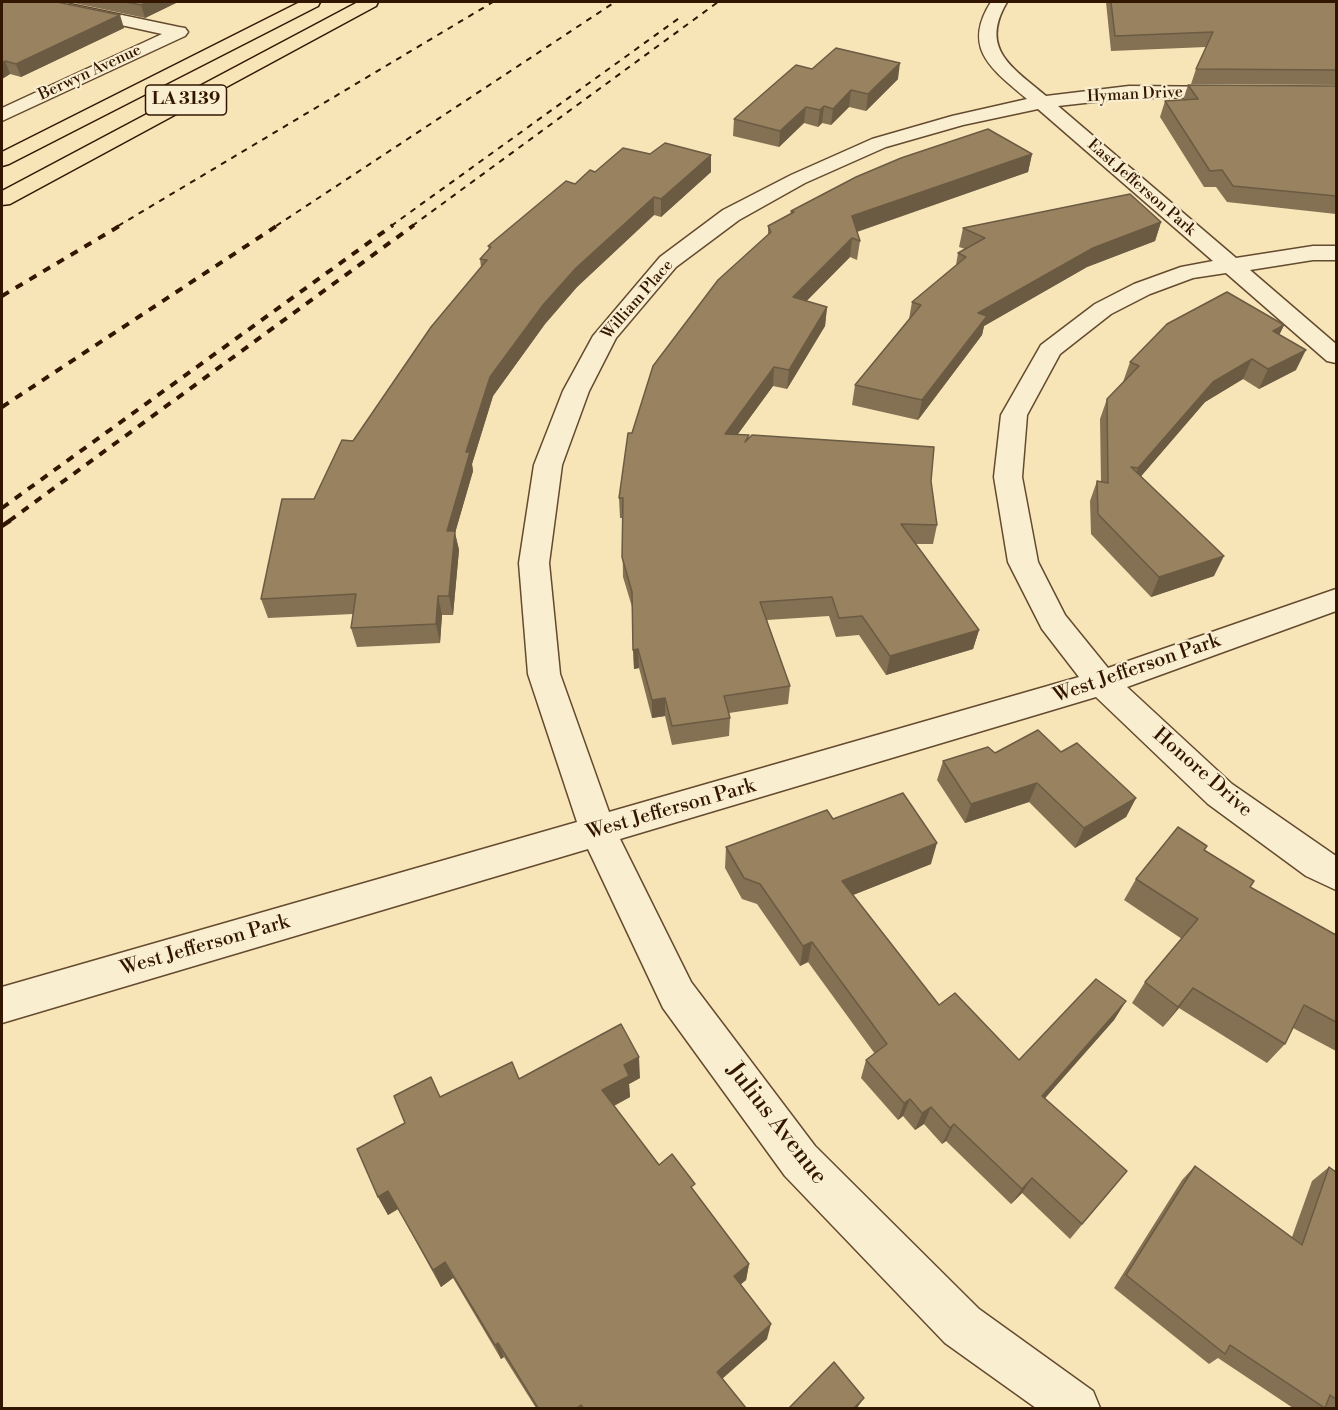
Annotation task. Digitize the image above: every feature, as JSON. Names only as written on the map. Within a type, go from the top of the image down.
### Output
[{"type":"highway","name":"LA 3139","points":[[2,160],[312,2]]},
{"type":"highway","name":"LA 3139","points":[[2,199],[370,2]]},
{"type":"highway","points":[[2,153],[86,117]]},
{"type":"street","name":"Berwyn Avenue","points":[[5,111],[179,32],[39,2]]},
{"type":"street","name":"East Jefferson Park","points":[[999,2],[986,29],[988,48],[1002,68],[1336,356]]},
{"type":"street","name":"Hyman Drive","points":[[1042,102],[1129,92],[1250,91]]},
{"type":"street","name":"William Place","points":[[598,832],[544,675],[534,562],[548,465],[576,391],[605,336],[668,262],[731,215],[789,184],[879,143],[959,120],[1042,102]]},
{"type":"street","name":"Honore Drive","points":[[1336,253],[1313,253],[1229,264],[1189,272],[1142,289],[1103,309],[1050,350],[1014,415],[1008,477],[1023,562],[1053,621],[1102,683],[1220,794],[1319,865],[1336,874]]},
{"type":"street","name":"West Jefferson Park","points":[[2,1005],[1102,683],[1336,600]]},
{"type":"street","name":"Julius Avenue","points":[[598,832],[677,995],[800,1161],[962,1326],[1076,1408]]},
{"type":"building","points":[[2,2],[57,2],[120,15],[16,64],[5,61],[2,63]]},
{"type":"building","points":[[125,2],[148,2],[141,5]]},
{"type":"building","points":[[1111,2],[1336,2],[1336,70],[1196,69],[1213,32],[1115,36]]},
{"type":"building","points":[[836,48],[900,63],[868,94],[851,90],[833,109],[824,106],[820,110],[806,107],[780,131],[734,119],[796,65],[812,69]]},
{"type":"building","points":[[1188,85],[1336,86],[1336,196],[1233,186],[1222,170],[1210,171],[1165,101],[1198,99]]},
{"type":"building","points":[[988,129],[1032,154],[852,216],[860,241],[852,238],[793,297],[827,307],[789,370],[774,367],[725,434],[749,435],[745,442],[752,435],[934,447],[931,481],[937,525],[901,524],[979,630],[890,656],[862,616],[839,618],[832,597],[760,602],[790,686],[724,696],[730,718],[672,726],[665,698],[652,700],[638,649],[633,650],[632,592],[622,557],[623,498],[619,498],[628,433],[632,433],[653,366],[718,280],[771,232],[768,226],[794,212],[791,211],[856,177],[901,158]]},
{"type":"building","points":[[665,143],[711,155],[661,199],[654,197],[576,268],[543,305],[490,377],[466,452],[470,452],[447,531],[455,531],[449,596],[438,596],[436,624],[351,628],[356,594],[261,599],[282,499],[314,499],[342,440],[353,441],[431,327],[487,260],[480,259],[491,247],[488,246],[566,181],[575,184],[590,170],[595,172],[623,148],[650,154]]},
{"type":"building","points":[[1130,194],[1161,222],[1093,248],[978,313],[987,316],[922,400],[855,385],[921,305],[912,302],[966,257],[958,253],[985,238],[963,228]]},
{"type":"building","points":[[1227,292],[1284,325],[1273,331],[1306,350],[1268,369],[1252,359],[1213,382],[1138,468],[1131,467],[1224,556],[1159,577],[1098,514],[1097,481],[1108,483],[1107,399],[1139,366],[1130,362],[1167,324]]},
{"type":"building","points":[[1038,730],[1061,752],[1077,743],[1136,798],[1084,828],[1037,783],[971,804],[943,761],[988,747],[995,753]]},
{"type":"building","points":[[903,793],[937,843],[842,881],[939,1005],[955,993],[1019,1060],[1096,979],[1126,1001],[1042,1096],[1127,1171],[1082,1224],[1032,1178],[1022,1189],[954,1124],[950,1128],[931,1107],[922,1113],[910,1099],[904,1103],[866,1060],[887,1044],[812,942],[803,946],[760,884],[744,878],[726,847],[827,810],[833,819]]},
{"type":"building","points":[[1178,827],[1207,846],[1204,850],[1254,881],[1250,887],[1336,935],[1336,1022],[1304,1005],[1285,1044],[1193,988],[1178,1007],[1145,982],[1198,919],[1136,879]]},
{"type":"building","points":[[621,1024],[639,1057],[624,1065],[629,1076],[602,1090],[659,1165],[672,1154],[695,1184],[691,1187],[749,1264],[734,1276],[771,1324],[717,1372],[746,1408],[583,1408],[581,1405],[577,1408],[538,1408],[498,1343],[495,1345],[445,1262],[433,1270],[388,1191],[378,1197],[357,1149],[405,1123],[394,1096],[431,1077],[440,1097],[512,1062],[519,1079]]},
{"type":"building","points":[[1195,1166],[1302,1245],[1329,1167],[1336,1172],[1336,1399],[1330,1395],[1325,1408],[1230,1345],[1225,1354],[1126,1275]]},
{"type":"building","points":[[834,1362],[864,1398],[854,1408],[789,1408]]},
{"type":"railway","points":[[118,226],[493,2]]},
{"type":"railway","points":[[276,226],[615,2]]},
{"type":"railway","points":[[412,226],[718,2]]},
{"type":"railway","points":[[391,226],[682,16]]},
{"type":"railway","points":[[2,296],[121,225]]},
{"type":"railway","points":[[2,407],[278,225]]},
{"type":"railway","points":[[2,508],[393,225]]},
{"type":"railway","points":[[9,521],[414,225]]},
{"type":"railway","points":[[2,526],[11,520]]}]
